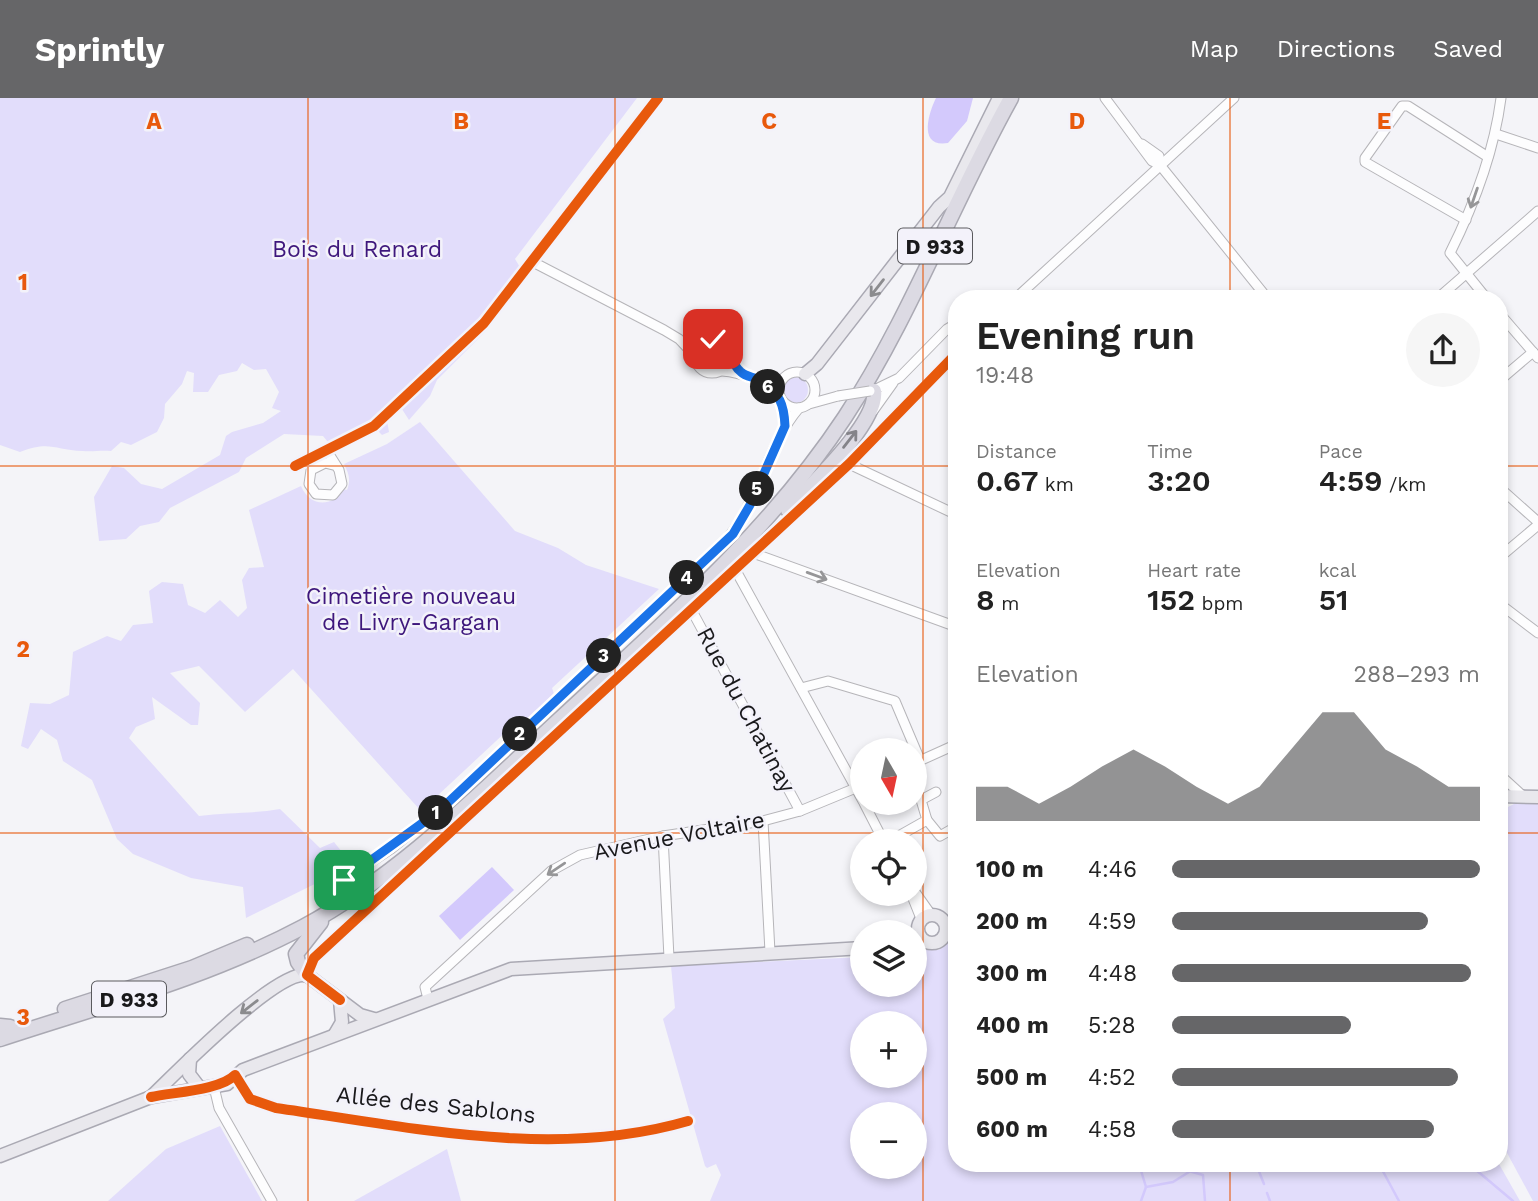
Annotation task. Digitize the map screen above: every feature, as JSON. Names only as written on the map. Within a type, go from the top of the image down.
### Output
[{"type":"highway","name":"D 933","points":[[0,1039],[221,967],[305,926],[348,899],[408,857],[455,816],[752,546],[847,415],[880,356],[1011,98]]},
{"type":"highway","name":"D 933","points":[[3,1028],[192,968],[256,941],[341,894],[389,862],[450,810],[724,555],[790,480],[838,414],[870,359],[950,197]]},
{"type":"highway","points":[[752,546],[814,483],[869,415],[872,391]]},
{"type":"highway","points":[[307,975],[296,954],[300,945],[315,927],[337,912],[348,899]]},
{"type":"highway","points":[[0,1047],[36,1028]]},
{"type":"main road","name":"D 933","points":[[950,197],[999,98]]},
{"type":"main road","points":[[805,374],[814,367],[950,197]]},
{"type":"main road","points":[[1508,796],[1538,797]]},
{"type":"main road","points":[[927,929],[948,922]]},
{"type":"main road","points":[[927,929],[948,926]]},
{"type":"main road","points":[[0,1156],[151,1097],[227,1084],[235,1075],[335,1034],[511,969],[850,949]]},
{"type":"main road","points":[[151,1097],[190,1059],[282,982],[300,974],[307,975],[360,1015],[374,1019]]},
{"type":"main road","points":[[335,1034],[344,1013],[340,1000]]},
{"type":"main road","points":[[190,1059],[189,1074],[199,1087]]},
{"type":"street","points":[[327,451],[342,477],[338,490],[333,495],[316,494],[311,489],[308,477],[298,465],[380,421],[484,323],[657,98]]},
{"type":"street","points":[[1105,98],[1142,144],[1159,156],[1160,165],[1261,290]]},
{"type":"street","points":[[1025,290],[1234,98]]},
{"type":"street","points":[[1479,290],[1450,253],[1466,220],[1496,134],[1501,98]]},
{"type":"street","points":[[1466,220],[1365,162],[1365,158],[1402,106],[1409,106],[1488,157]]},
{"type":"street","points":[[1496,134],[1538,148]]},
{"type":"street","points":[[1447,290],[1538,211]]},
{"type":"street","points":[[530,261],[679,339],[705,372],[740,372],[763,382],[781,399],[804,406],[835,397],[872,391],[893,383]]},
{"type":"street","points":[[1508,323],[1535,355],[1508,374]]},
{"type":"street","points":[[869,415],[893,383],[948,328]]},
{"type":"street","points":[[679,339],[722,341],[740,372]]},
{"type":"street","points":[[695,356],[701,342]]},
{"type":"street","points":[[722,371],[730,358]]},
{"type":"street","points":[[307,975],[314,958],[735,569],[752,546],[849,464],[948,363]]},
{"type":"street","points":[[763,382],[782,380],[793,372],[805,374],[815,388],[835,397]]},
{"type":"street","points":[[782,380],[781,399],[785,426]]},
{"type":"street","points":[[344,880],[439,811],[721,546],[750,505],[785,426],[804,406],[815,388]]},
{"type":"street","points":[[849,464],[948,511]]},
{"type":"street","points":[[308,477],[317,465],[333,465]]},
{"type":"street","points":[[1508,496],[1538,524],[1508,550]]},
{"type":"street","points":[[752,546],[948,623]]},
{"type":"street","points":[[735,569],[850,772]]},
{"type":"street","name":"Rue du Chatinay","points":[[691,609],[800,811]]},
{"type":"street","points":[[1508,610],[1538,632]]},
{"type":"street","points":[[801,688],[828,681],[895,701],[909,738]]},
{"type":"street","points":[[928,757],[948,748]]},
{"type":"street","points":[[1508,782],[1524,797]]},
{"type":"street","name":"Avenue Voltaire","points":[[428,999],[425,987],[551,871],[597,849],[764,821],[800,811],[850,791]]},
{"type":"street","points":[[936,792],[920,800],[927,820],[940,836],[948,831]]},
{"type":"street","points":[[910,829],[927,820]]},
{"type":"street","points":[[764,821],[770,952]]},
{"type":"street","points":[[663,836],[670,958]]},
{"type":"street","name":"Allée des Sablons","points":[[235,1075],[250,1099],[276,1108],[444,1132],[541,1138],[627,1136],[688,1121]]},
{"type":"street","points":[[214,1087],[219,1108],[272,1201]]},
{"type":"green space","name":"Bois du Renard","points":[[0,98],[637,98],[515,259],[526,277],[488,329],[437,380],[430,396],[409,420],[398,403],[386,415],[389,432],[382,435],[374,427],[333,448],[323,436],[284,434],[246,458],[239,472],[170,508],[159,522],[140,526],[126,539],[99,541],[94,497],[112,466],[124,468],[141,484],[162,489],[220,455],[226,436],[232,432],[263,423],[281,411],[272,408],[279,392],[266,369],[254,370],[242,363],[237,371],[219,375],[208,392],[193,392],[194,373],[187,371],[182,384],[165,404],[164,418],[157,432],[131,445],[121,442],[111,451],[83,451],[45,446],[20,452],[0,445]]},
{"type":"green space","points":[[795,377],[804,381],[808,390],[804,399],[795,403],[786,399],[782,390],[786,381]]},
{"type":"green space","name":"Cimetière nouveau de Livry-Gargan","points":[[420,422],[515,531],[558,548],[586,565],[659,589],[552,688],[555,697],[535,711],[518,732],[510,728],[421,811],[293,669],[245,712],[199,666],[170,673],[200,703],[198,725],[191,725],[152,697],[155,719],[136,727],[129,738],[199,816],[280,809],[320,848],[334,842],[342,852],[333,875],[246,918],[243,887],[191,878],[133,854],[117,839],[92,780],[63,761],[57,740],[41,729],[28,749],[21,746],[30,703],[50,704],[69,695],[73,652],[107,636],[121,641],[133,625],[153,623],[149,591],[162,582],[183,584],[188,605],[205,613],[220,600],[238,617],[247,608],[242,580],[249,568],[264,567],[249,510],[301,486],[315,501],[333,500],[343,489],[347,490],[349,477],[344,464],[387,444]]},
{"type":"green space","points":[[1518,802],[1538,803],[1538,1201],[1533,1201],[1508,1155],[1508,807]]},
{"type":"green space","points":[[948,940],[948,1172],[1504,1172],[1520,1201],[710,1201],[721,1175],[716,1164],[707,1168],[705,1166],[663,1019],[675,1008],[671,966],[850,958],[850,997],[927,997],[927,950],[939,950]]},
{"type":"green space","points":[[220,1126],[262,1201],[108,1201],[166,1149]]},
{"type":"green space","points":[[447,1149],[461,1201],[354,1201]]},
{"type":"shaded area","points":[[936,98],[973,98],[967,121],[948,143],[939,143],[929,135],[928,121]]},
{"type":"shaded area","points":[[492,867],[514,890],[460,940],[439,916]]},
{"type":"waterway","points":[[1141,1172],[1146,1187],[1141,1201]]},
{"type":"waterway","points":[[1146,1187],[1173,1182],[1189,1172]]},
{"type":"waterway","points":[[1192,1172],[1203,1175],[1205,1201]]},
{"type":"waterway","points":[[1259,1172],[1264,1184]]},
{"type":"waterway","points":[[1383,1172],[1399,1201]]},
{"type":"waterway","points":[[1479,1172],[1513,1201]]},
{"type":"waterway","points":[[1267,1193],[1270,1201]]},
{"type":"cycle path","points":[[295,466],[374,426],[484,323],[658,98]]},
{"type":"cycle path","points":[[340,1000],[307,975],[314,958],[849,464],[948,362]]},
{"type":"cycle path","points":[[151,1097],[208,1087],[235,1075],[250,1099],[276,1108],[430,1131],[535,1139],[586,1138],[638,1132],[688,1121]]},
{"type":"route","points":[[344,880],[391,849],[439,811],[733,534],[750,505],[785,426],[785,415],[779,395],[763,382],[740,372],[730,358],[725,344],[713,339]]}]
